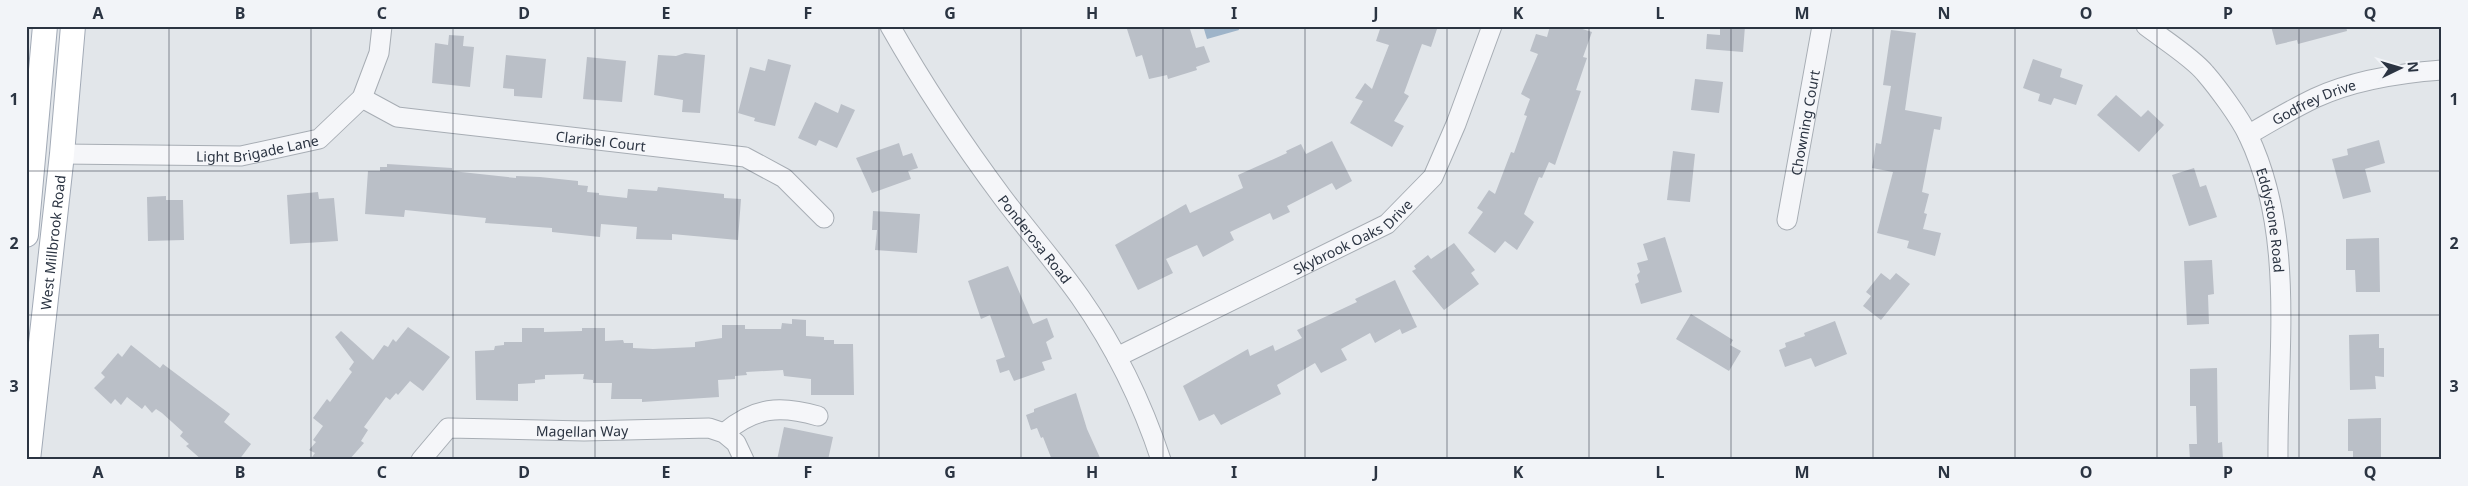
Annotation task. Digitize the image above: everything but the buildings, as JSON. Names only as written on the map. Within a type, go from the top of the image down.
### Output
[{"type":"main road","name":"West Millbrook Road","points":[[26,235],[45,26]]},
{"type":"main road","name":"West Millbrook Road","points":[[28,460],[62,154],[73,26]]},
{"type":"street","name":"Light Brigade Lane","points":[[62,154],[242,156],[318,139],[362,98],[379,53],[382,26]]},
{"type":"street","name":"Ponderosa Road","points":[[890,26],[923,83],[1003,198],[1080,297],[1117,357],[1150,427],[1162,460]]},
{"type":"street","name":"Skybrook Oaks Drive","points":[[1117,357],[1387,224],[1433,177],[1456,124],[1492,26]]},
{"type":"street","name":"Chowning Court","points":[[1787,220],[1822,26]]},
{"type":"street","name":"Eddystone Road","points":[[2146,26],[2204,72],[2248,135],[2269,192],[2278,237],[2281,293],[2277,394],[2278,460]]},
{"type":"street","name":"Godfrey Drive","points":[[2248,135],[2316,97],[2368,81],[2410,72],[2442,70]]},
{"type":"street","name":"Claribel Court","points":[[362,98],[397,117],[746,157],[784,178],[824,218]]},
{"type":"street","points":[[744,460],[736,443],[724,433],[741,419],[756,412],[787,409],[818,416]]},
{"type":"street","name":"Magellan Way","points":[[421,460],[448,428],[584,431],[696,427],[724,433]]},
{"type":"water","points":[[1203,26],[1238,26],[1239,30],[1207,39]]}]
